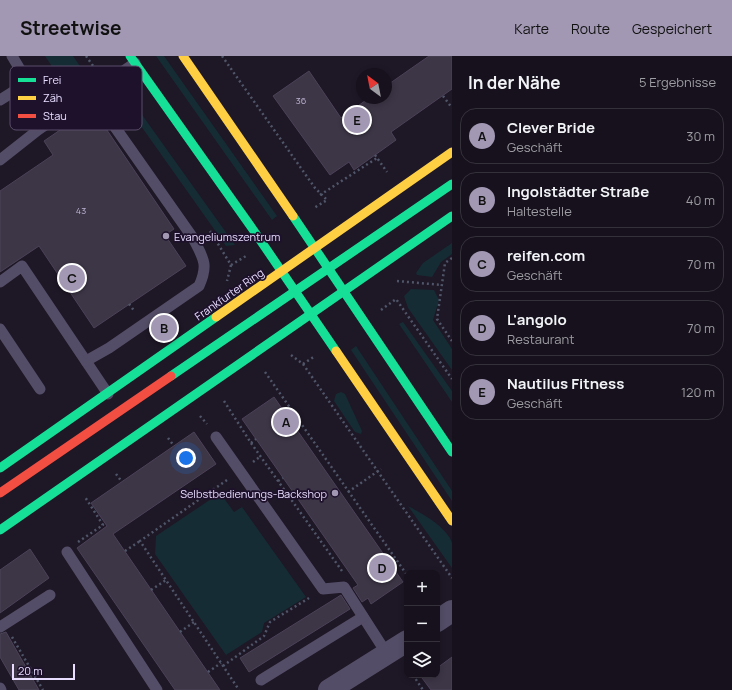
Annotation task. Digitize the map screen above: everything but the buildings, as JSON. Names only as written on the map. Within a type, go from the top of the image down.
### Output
[{"type":"main road","points":[[184,56],[344,290],[452,452]]},
{"type":"main road","points":[[142,74],[281,271],[452,521]]},
{"type":"main road","name":"Frankfurter Ring","points":[[0,468],[108,394],[206,333],[281,271],[452,152]]},
{"type":"main road","points":[[0,494],[452,184]]},
{"type":"main road","points":[[405,185],[403,200],[415,220]]},
{"type":"main road","points":[[0,530],[452,216]]},
{"type":"main road","points":[[424,226],[436,227]]},
{"type":"main road","points":[[206,333],[224,356],[230,370]]},
{"type":"street","points":[[440,619],[452,611]]},
{"type":"street","points":[[328,690],[405,642]]},
{"type":"lane","points":[[12,56],[18,66]]},
{"type":"lane","points":[[0,100],[10,94]]},
{"type":"lane","points":[[0,160],[38,130]]},
{"type":"lane","points":[[86,361],[109,348],[198,286],[205,272],[205,262],[193,238],[116,130]]},
{"type":"lane","points":[[0,282],[22,266],[108,394]]},
{"type":"lane","points":[[0,329],[40,389]]},
{"type":"lane","points":[[216,437],[323,589],[344,587],[387,654]]},
{"type":"lane","points":[[71,548],[157,690]]},
{"type":"lane","points":[[2,626],[50,594]]},
{"type":"lane","points":[[261,680],[363,617]]},
{"type":"path","points":[[222,56],[320,195],[326,200]]},
{"type":"path","points":[[443,96],[452,108]]},
{"type":"path","points":[[375,155],[389,174]]},
{"type":"path","points":[[320,195],[377,158]]},
{"type":"path","points":[[311,191],[315,188]]},
{"type":"path","points":[[452,258],[445,263],[437,319],[452,341]]},
{"type":"path","points":[[231,265],[231,270]]},
{"type":"path","points":[[397,281],[442,285]]},
{"type":"path","points":[[396,299],[452,379]]},
{"type":"path","points":[[286,350],[303,364],[452,578]]},
{"type":"path","points":[[262,367],[404,571]]},
{"type":"path","points":[[220,396],[251,443],[344,574],[344,587]]},
{"type":"path","points":[[251,443],[256,439]]},
{"type":"path","points":[[124,551],[261,456]]},
{"type":"path","points":[[348,492],[382,469]]},
{"type":"path","points":[[278,481],[283,478]]},
{"type":"path","points":[[71,548],[103,525],[81,492]]},
{"type":"path","points":[[140,541],[239,690]]},
{"type":"path","points":[[151,590],[166,580]]},
{"type":"path","points":[[208,672],[222,665],[264,636],[270,622],[323,589]]},
{"type":"path","points":[[180,632],[194,622]]},
{"type":"path","points":[[2,626],[43,690]]},
{"type":"path","points":[[415,678],[423,690]]},
{"type":"shaded area","points":[[45,56],[73,56],[80,66],[52,66]]},
{"type":"shaded area","points":[[156,56],[164,56],[277,216],[272,220]]},
{"type":"shaded area","points":[[142,115],[235,245],[226,246],[142,127]]},
{"type":"shaded area","points":[[452,243],[452,254],[441,262],[432,277],[417,275],[416,273],[423,263]]},
{"type":"shaded area","points":[[411,289],[434,290],[439,300],[433,320],[452,349],[452,370],[408,308],[404,296]]},
{"type":"shaded area","points":[[403,322],[452,391],[452,402],[399,324]]},
{"type":"shaded area","points":[[356,346],[452,491],[452,501],[351,350]]},
{"type":"shaded area","points":[[341,392],[345,394],[362,431],[361,434],[355,432],[334,401],[336,394]]},
{"type":"shaded area","points":[[220,493],[234,512],[242,507],[306,597],[264,623],[262,632],[226,655],[155,554],[156,536]]},
{"type":"shaded area","points":[[408,506],[420,512],[445,531],[452,543],[452,568]]},
{"type":"traffic: fast","points":[[130,56],[137,66]]},
{"type":"traffic: fast","points":[[142,73],[254,231],[336,351]]},
{"type":"traffic: fast","points":[[171,376],[452,184]]},
{"type":"traffic: fast","points":[[293,216],[452,452]]},
{"type":"traffic: fast","points":[[0,530],[452,216]]},
{"type":"traffic: fast","points":[[0,468],[216,317]]},
{"type":"traffic: slow","points":[[183,56],[293,216]]},
{"type":"traffic: slow","points":[[216,317],[452,152]]},
{"type":"traffic: slow","points":[[336,351],[452,521]]},
{"type":"traffic: jam","points":[[0,493],[171,376]]},
{"type":"place","name":"Nautilus Fitness","points":[[357,120]]},
{"type":"place","name":"Evangeliumszentrum","points":[[166,236]]},
{"type":"place","name":"reifen.com","points":[[72,278]]},
{"type":"place","name":"Ingolstädter Straße","points":[[164,328]]},
{"type":"place","name":"Clever Bride","points":[[286,422]]},
{"type":"place","name":"Selbstbedienungs-Backshop","points":[[335,493]]},
{"type":"place","name":"L'angolo","points":[[382,568]]}]
